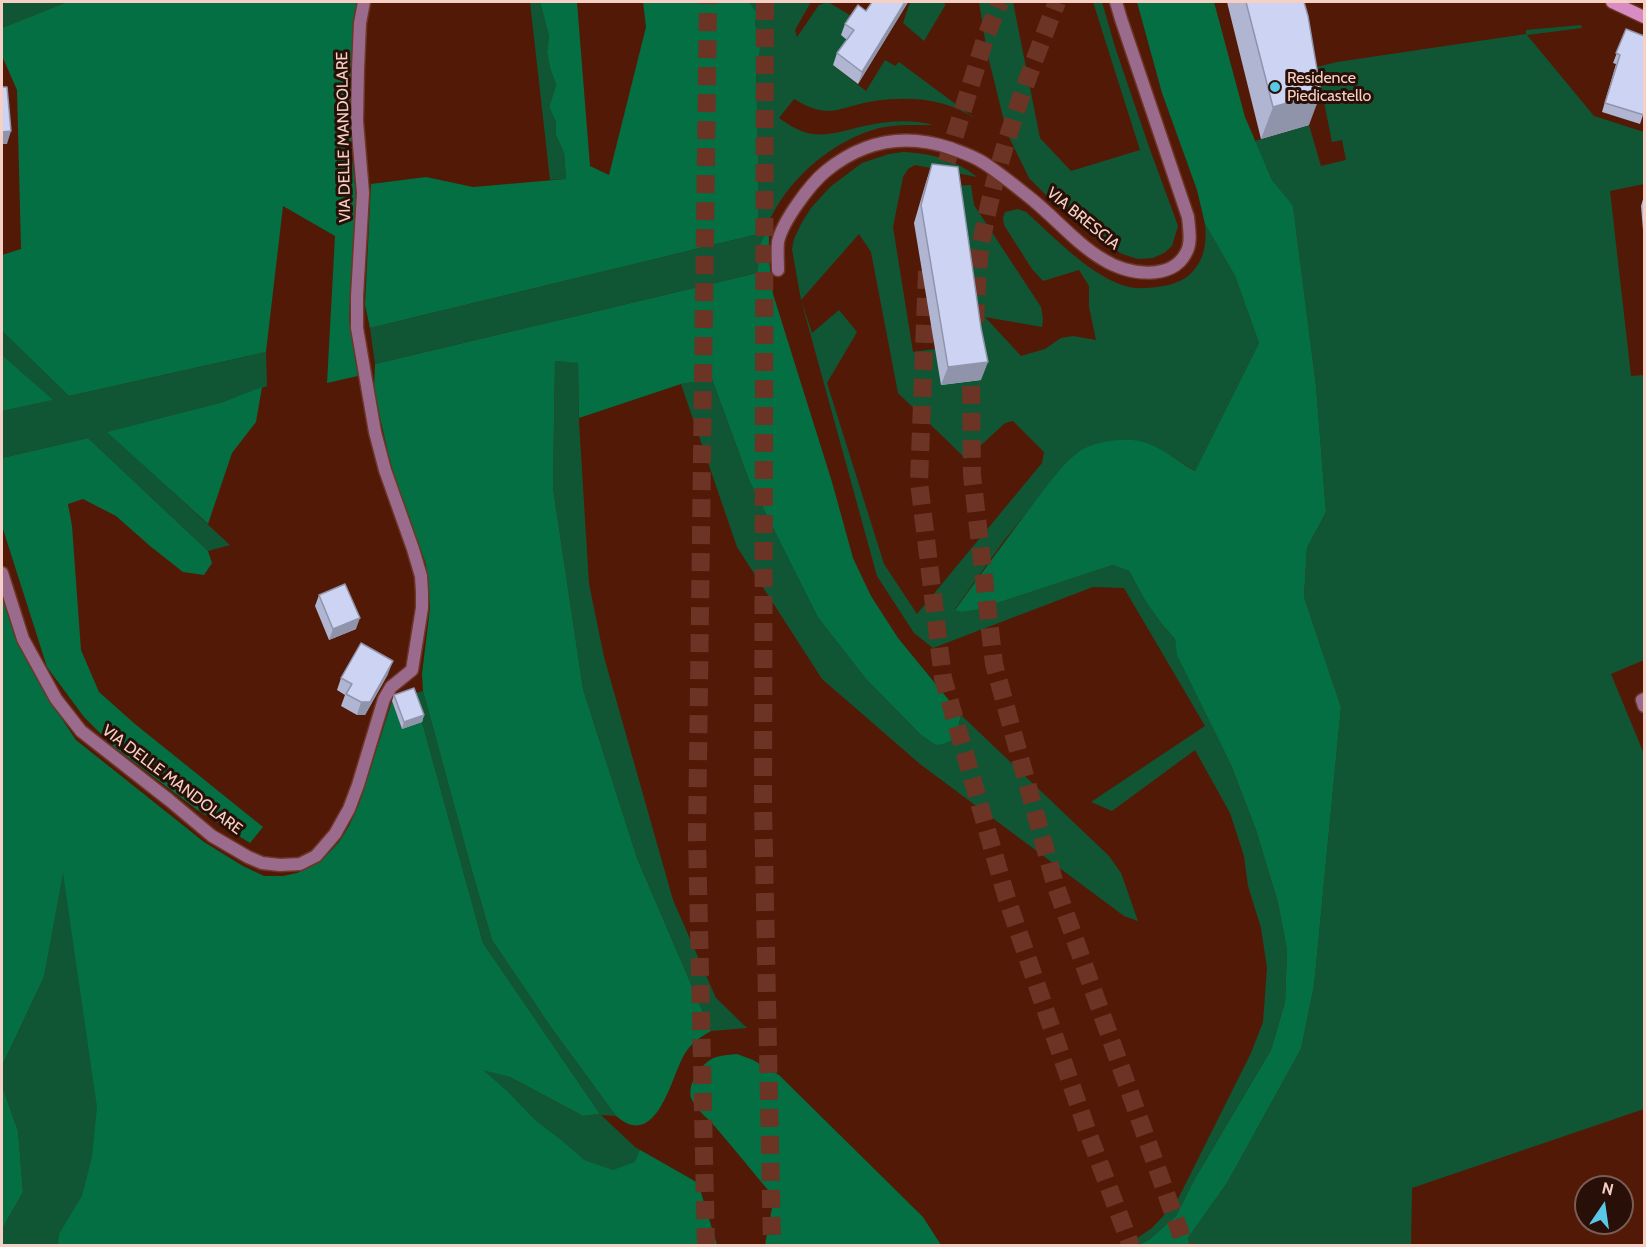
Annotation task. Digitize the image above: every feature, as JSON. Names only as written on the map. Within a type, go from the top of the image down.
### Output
[{"type":"street","name":"VIA DELLE MANDOLARE","points":[[2,573],[23,639],[56,699],[81,731],[212,836],[248,857],[262,863],[280,866],[300,864],[315,856],[335,834],[345,818],[355,793],[384,699],[391,687],[412,670],[422,608],[421,576],[385,470],[375,432],[357,328],[363,193],[357,121],[358,69],[360,23],[364,2]]},
{"type":"street","name":"VIA BRESCIA","points":[[778,270],[778,241],[790,216],[822,175],[855,151],[902,140],[937,144],[982,161],[1035,202],[1104,261],[1127,271],[1151,273],[1165,270],[1177,263],[1186,253],[1190,237],[1188,217],[1116,2]]},
{"type":"street","points":[[1612,2],[1644,16]]},
{"type":"street","points":[[1644,699],[1642,700],[1644,706]]},
{"type":"green space","points":[[7,2],[67,2],[2,28],[2,4]]},
{"type":"green space","points":[[67,2],[358,2],[351,88],[351,149],[356,194],[349,319],[358,376],[327,383],[335,236],[283,206],[266,352],[69,396],[2,331],[2,255],[21,249],[17,90],[2,56],[2,28]]},
{"type":"green space","points":[[530,2],[540,2],[549,36],[547,52],[556,85],[549,107],[556,122],[556,135],[564,153],[566,179],[550,180]]},
{"type":"green space","points":[[540,2],[577,2],[590,166],[609,175],[646,27],[643,2],[749,2],[757,13],[755,24],[760,51],[756,70],[758,234],[370,328],[365,305],[371,184],[426,177],[473,187],[566,179],[564,153],[556,135],[556,122],[549,107],[556,85],[550,68],[547,52],[549,36]]},
{"type":"green space","points":[[749,2],[811,2],[795,30],[797,37],[819,5],[828,2],[853,17],[849,41],[833,65],[866,91],[885,60],[895,66],[899,62],[977,120],[953,107],[927,100],[887,99],[826,111],[807,106],[794,99],[779,118],[809,133],[832,133],[890,122],[907,121],[933,125],[899,125],[879,128],[841,144],[806,170],[791,186],[769,222],[760,249],[757,273],[375,364],[370,328],[758,234],[756,70],[760,51],[755,24],[757,13]]},
{"type":"green space","points":[[910,2],[946,4],[924,41],[903,23]]},
{"type":"green space","points":[[979,2],[1013,2],[1040,138],[1071,171],[1140,150],[1093,2],[1102,2],[1115,47],[1178,226],[1172,246],[1164,253],[1153,258],[1138,259],[1122,254],[1096,238],[1056,205],[1029,178],[1007,133],[987,52]]},
{"type":"green space","points":[[1137,2],[1214,2],[1245,117],[1272,180],[1293,206],[1316,386],[1326,512],[1307,548],[1304,597],[1341,707],[1314,986],[1301,1049],[1227,1183],[1188,1238],[1190,1246],[1139,1245],[1150,1239],[1176,1216],[1193,1182],[1271,1050],[1285,1002],[1287,950],[1278,903],[1256,830],[1231,765],[1177,655],[1175,639],[1146,602],[1129,571],[1113,565],[976,610],[961,612],[955,610],[1054,477],[1080,451],[1102,442],[1120,440],[1143,442],[1157,447],[1195,471],[1259,343],[1235,276],[1205,224],[1197,190],[1162,93]]},
{"type":"green space","points":[[1581,25],[1582,28],[1527,35],[1594,116],[1644,132],[1644,184],[1610,191],[1631,376],[1644,375],[1644,660],[1611,674],[1644,754],[1644,1109],[1412,1188],[1411,1245],[1190,1246],[1188,1238],[1227,1183],[1301,1049],[1314,986],[1341,707],[1304,597],[1307,548],[1326,512],[1316,386],[1293,207],[1272,180],[1255,141],[1309,125],[1321,166],[1346,160],[1342,140],[1332,142],[1317,67],[1337,62],[1526,34],[1526,30]]},
{"type":"green space","points":[[903,152],[933,156],[960,166],[977,177],[915,165],[908,169],[903,177],[893,227],[913,352],[935,349],[942,385],[951,186],[971,185],[974,205],[1041,307],[1042,327],[985,317],[1021,356],[1045,349],[1061,338],[1073,336],[1096,340],[1089,307],[1089,286],[1079,270],[1043,281],[1032,269],[1004,225],[1005,212],[1018,209],[1026,212],[1061,244],[1101,275],[1136,288],[1176,283],[1193,272],[1203,253],[1205,224],[1235,276],[1259,343],[1195,471],[1161,450],[1065,465],[1003,542],[955,609],[961,612],[976,610],[1113,565],[1129,571],[1146,602],[1175,639],[1178,656],[1231,765],[1256,830],[1278,903],[1287,950],[1285,1002],[1271,1050],[1193,1182],[1176,1216],[1150,1239],[1139,1245],[1127,1245],[1152,1228],[1177,1201],[1251,1053],[1263,1022],[1267,968],[1261,928],[1248,886],[1244,856],[1230,813],[1195,750],[1112,811],[1091,802],[1205,726],[1124,588],[1093,587],[933,648],[914,633],[877,576],[801,300],[792,249],[801,224],[811,208],[830,187],[862,163]],"holes":[[[859,234],[871,252],[898,393],[966,459],[1005,423],[1013,421],[1044,452],[1042,463],[917,614],[884,564],[827,383],[857,332],[839,310],[812,333],[801,300]]]},
{"type":"green space","points":[[769,221],[769,260],[773,294],[832,482],[853,558],[871,596],[898,638],[961,715],[955,736],[948,742],[936,745],[920,734],[866,679],[818,617],[749,480],[712,379],[681,384],[579,418],[578,363],[555,361],[553,488],[583,689],[637,858],[711,1031],[696,1041],[687,1051],[665,1099],[651,1119],[642,1124],[632,1125],[616,1116],[553,1030],[492,940],[423,691],[422,674],[430,608],[426,564],[398,490],[389,457],[374,391],[375,364],[757,273],[761,243]]},
{"type":"green space","points":[[2,331],[69,396],[266,352],[267,386],[223,402],[108,432],[230,545],[208,551],[88,438],[2,458],[2,411],[52,400],[2,355]]},
{"type":"green space","points":[[2,355],[53,400],[2,411]]},
{"type":"green space","points":[[555,361],[578,362],[579,422],[589,584],[604,657],[673,900],[716,998],[747,1028],[711,1031],[637,858],[583,689],[553,488]]},
{"type":"green space","points":[[712,379],[749,480],[818,616],[866,679],[920,734],[956,737],[961,715],[1109,856],[1121,873],[1138,921],[1124,916],[920,764],[822,679],[737,547],[681,384]]},
{"type":"green space","points":[[262,387],[256,422],[232,453],[208,524],[107,432],[223,402]]},
{"type":"green space","points":[[88,438],[208,551],[212,563],[204,575],[183,572],[116,516],[83,499],[68,504],[72,526],[81,650],[99,692],[135,724],[263,827],[250,843],[196,809],[114,747],[84,717],[47,667],[2,526],[2,458]]},
{"type":"green space","points":[[2,589],[20,643],[44,692],[76,740],[204,842],[264,876],[297,873],[325,857],[339,842],[359,804],[392,701],[402,729],[422,722],[483,943],[600,1114],[583,1116],[510,1077],[483,1070],[535,1120],[584,1160],[613,1170],[635,1162],[640,1150],[698,1183],[717,1245],[58,1245],[59,1234],[82,1196],[92,1157],[97,1107],[63,873],[44,977],[2,1066]]},
{"type":"green space","points":[[423,691],[492,940],[553,1030],[616,1116],[601,1115],[635,1147],[698,1183],[717,1245],[2,1245],[2,1229],[23,1192],[18,1131],[2,1086],[2,1066],[44,977],[63,870],[434,1054],[510,1077],[583,1116],[600,1114],[483,943],[422,722],[412,694]]},
{"type":"green space","points":[[737,1054],[779,1075],[923,1217],[941,1245],[765,1245],[774,1197],[697,1108],[691,1095],[694,1078],[706,1063],[716,1057]]},
{"type":"green space","points":[[2,1086],[18,1131],[23,1192],[2,1229]]},
{"type":"building","points":[[872,2],[905,2],[862,72],[837,53],[854,30],[845,24],[858,5],[866,11]]},
{"type":"building","points":[[1246,2],[1304,2],[1321,93],[1273,107]]},
{"type":"building","points":[[1626,29],[1644,36],[1644,115],[1605,103],[1620,55],[1616,53]]},
{"type":"building","points":[[2,87],[7,87],[11,131],[2,132]]},
{"type":"building","points":[[932,164],[958,167],[988,362],[948,367],[921,205]]},
{"type":"building","points":[[345,584],[360,618],[333,629],[319,595]]},
{"type":"building","points":[[361,643],[393,661],[370,702],[361,702],[346,694],[352,684],[341,678]]},
{"type":"building","points":[[414,688],[424,715],[404,722],[394,695]]},
{"type":"tunnel","points":[[706,1246],[697,838],[708,2]]},
{"type":"tunnel","points":[[765,2],[763,805],[772,1246]]},
{"type":"tunnel","points":[[940,188],[986,36],[1000,2]]},
{"type":"tunnel","points":[[975,322],[981,244],[987,213],[1003,151],[1057,2]]},
{"type":"tunnel","points":[[927,271],[919,482],[943,678],[1007,899],[1087,1130],[1131,1246]]},
{"type":"tunnel","points":[[973,359],[972,475],[994,664],[1055,884],[1185,1246]]},
{"type":"place","name":"Residence Piedicastello","points":[[1275,87]]}]
